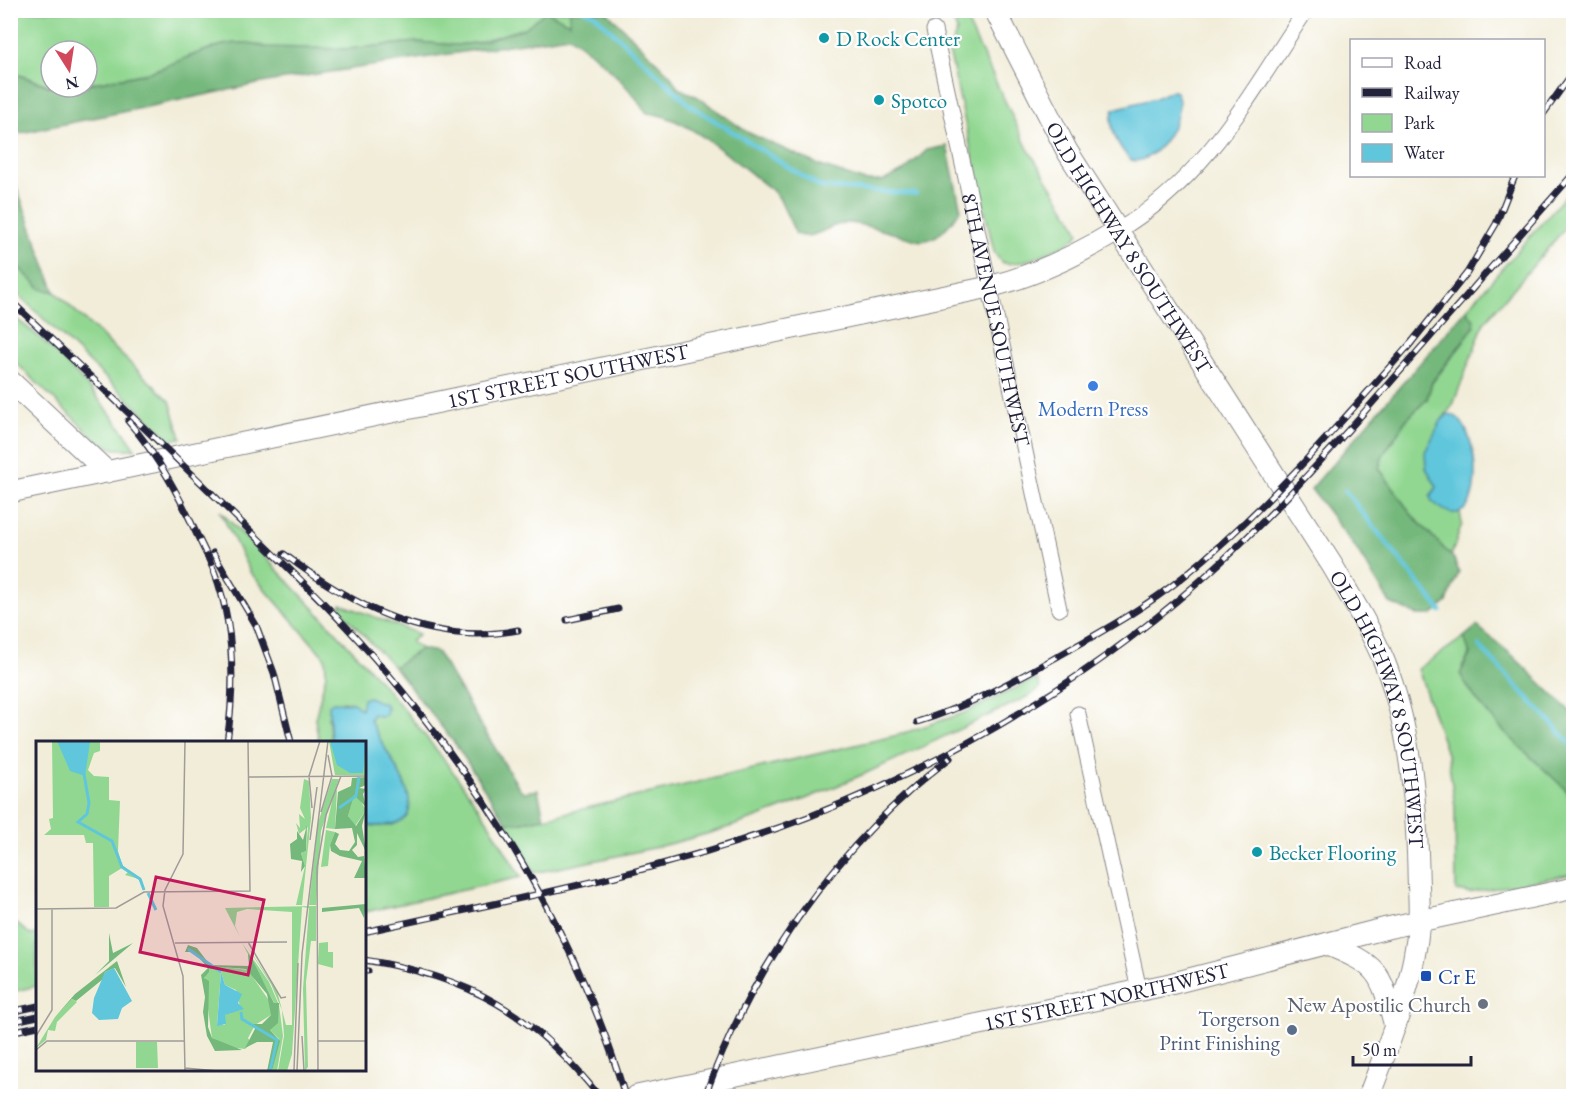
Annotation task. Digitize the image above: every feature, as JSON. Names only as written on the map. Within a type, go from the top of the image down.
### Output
[{"type":"street","name":"OLD HIGHWAY 8 SOUTHWEST","points":[[995,10],[1067,151],[1297,511],[1361,615],[1384,662],[1400,715],[1415,803],[1419,921],[1411,968],[1395,1028],[1369,1096]]},
{"type":"street","points":[[1117,231],[1160,203],[1192,173],[1221,137],[1306,10]]},
{"type":"street","name":"8TH AVENUE SOUTHWEST","points":[[934,30],[1059,609]]},
{"type":"street","name":"1ST STREET SOUTHWEST","points":[[10,492],[989,287],[1027,277],[1059,264],[1117,231]]},
{"type":"street","points":[[10,381],[107,472]]},
{"type":"street","points":[[1078,714],[1139,990]]},
{"type":"street","name":"1ST STREET NORTHWEST","points":[[637,1096],[1139,990],[1419,921],[1574,888]]},
{"type":"street","points":[[1326,944],[1359,957],[1372,967],[1383,982],[1395,1028]]},
{"type":"green space","points":[[11,11],[570,11],[570,24],[543,15],[525,28],[476,43],[456,45],[417,42],[348,49],[265,48],[236,43],[205,50],[146,73],[99,82],[99,39],[39,39],[39,82],[11,72]]},
{"type":"green space","points":[[546,11],[569,23],[570,11],[606,11],[670,75],[678,88],[698,97],[747,132],[821,166],[865,181],[883,181],[905,170],[927,150],[947,146],[961,210],[939,234],[928,240],[921,241],[849,223],[835,225],[810,236],[796,234],[779,198],[772,190],[696,132],[663,116],[647,113],[611,71],[569,36],[272,81],[11,135],[11,72],[39,82],[39,99],[99,99],[99,82],[146,73],[205,50],[236,43],[250,43],[265,47],[348,49],[417,42],[456,45],[476,43],[525,28]]},
{"type":"green space","points":[[945,11],[962,11],[1028,149],[1079,233],[1069,242],[1051,252],[1018,263],[1009,263],[1001,262],[994,252],[949,51],[957,31],[952,16]]},
{"type":"green space","points":[[10,169],[55,292],[41,289],[11,260]]},
{"type":"green space","points":[[1573,187],[1573,219],[1484,323],[1453,405],[1441,421],[1426,468],[1437,487],[1434,493],[1448,512],[1460,512],[1462,524],[1451,556],[1411,514],[1379,468],[1383,455],[1406,420],[1427,399],[1432,383],[1463,343],[1474,320],[1466,310]]},
{"type":"green space","points":[[10,260],[41,288],[55,292],[170,401],[181,438],[171,440],[11,288]]},
{"type":"green space","points":[[1466,310],[1474,320],[1474,327],[1432,382],[1427,399],[1406,420],[1383,455],[1379,468],[1411,514],[1454,559],[1459,572],[1447,602],[1432,615],[1417,615],[1390,603],[1355,547],[1311,489]]},
{"type":"green space","points":[[10,315],[43,341],[78,376],[111,415],[135,449],[114,449],[96,440],[11,358]]},
{"type":"green space","points":[[220,511],[357,655],[422,731],[481,811],[521,877],[366,912],[366,825],[396,824],[404,818],[409,808],[409,796],[404,783],[370,719],[373,714],[382,717],[388,709],[382,703],[362,704],[361,710],[353,703],[343,701],[328,716],[331,741],[319,741],[315,719],[326,674],[325,658],[250,572]]},
{"type":"green space","points":[[341,604],[419,634],[411,642],[421,649],[394,667],[340,610]]},
{"type":"green space","points":[[1477,626],[1512,655],[1573,714],[1573,801],[1566,790],[1495,721],[1460,674],[1470,654],[1464,637]]},
{"type":"green space","points":[[1464,637],[1469,649],[1462,667],[1467,687],[1483,708],[1566,790],[1573,801],[1573,874],[1469,893],[1456,891],[1455,807],[1448,757],[1418,669]]},
{"type":"green space","points":[[421,649],[437,652],[519,788],[524,792],[538,790],[544,818],[517,823],[506,822],[456,745],[394,667]]},
{"type":"green space","points":[[1038,680],[1040,687],[1031,695],[861,775],[756,818],[674,843],[534,873],[506,822],[517,823],[544,818],[898,735],[964,713],[1030,681]]},
{"type":"green space","points":[[17,924],[31,935],[36,934],[36,986],[11,992],[11,926]]},
{"type":"water","points":[[1172,90],[1177,93],[1179,103],[1167,138],[1150,156],[1140,160],[1131,160],[1115,136],[1112,122],[1114,109],[1156,98]]},
{"type":"water","points":[[1448,414],[1460,421],[1469,436],[1474,457],[1475,479],[1471,498],[1463,510],[1450,512],[1431,500],[1430,496],[1437,487],[1426,468],[1425,452],[1441,421]]},
{"type":"water","points":[[369,697],[386,705],[386,714],[382,717],[373,714],[370,719],[407,791],[410,805],[407,816],[397,823],[366,825],[366,741],[331,741],[329,705],[333,702],[353,703],[361,709],[363,699]]},
{"type":"waterway","points":[[421,10],[424,14],[440,10]]},
{"type":"waterway","points":[[583,10],[594,14],[690,105],[820,187],[916,194]]},
{"type":"waterway","points":[[1345,491],[1441,611]]},
{"type":"waterway","points":[[1479,646],[1574,747]]},
{"type":"railway","points":[[1545,112],[1574,71]]},
{"type":"railway","points":[[366,932],[588,883],[699,854],[754,836],[864,794],[973,740],[1026,709],[1128,640],[1176,602],[1245,539],[1337,443],[1574,173]]},
{"type":"railway","points":[[1407,348],[1467,273],[1496,224],[1515,177]]},
{"type":"railway","points":[[10,300],[302,581],[362,644],[404,693],[482,799],[518,856],[551,915],[580,974],[605,1035],[625,1096]]},
{"type":"railway","points":[[917,722],[970,702],[1020,677],[1120,621],[1168,589],[1274,494],[1411,343]]},
{"type":"railway","points":[[128,421],[155,457],[178,495],[211,565],[221,592],[229,635],[232,678],[227,741]]},
{"type":"railway","points":[[213,553],[256,625],[274,673],[291,741]]},
{"type":"railway","points":[[284,554],[337,590],[394,618],[454,633],[485,634],[518,630]]},
{"type":"railway","points":[[567,620],[618,609]]},
{"type":"railway","points":[[705,1096],[748,1000],[774,954],[804,910],[837,867],[872,828],[910,791],[950,758]]},
{"type":"railway","points":[[366,960],[436,976],[497,1003],[550,1042],[599,1096]]},
{"type":"railway","points":[[10,1012],[36,1006]]},
{"type":"railway","points":[[10,1022],[36,1016]]},
{"type":"railway","points":[[10,1032],[36,1026]]},
{"type":"place","name":"D Rock Center","points":[[824,38]]},
{"type":"place","name":"Spotco","points":[[879,100]]},
{"type":"place","name":"Modern Press","points":[[1093,386]]},
{"type":"place","name":"Becker Flooring","points":[[1257,852]]},
{"type":"place","name":"Cr E","points":[[1426,976]]},
{"type":"place","name":"New Apostilic Church","points":[[1483,1004]]},
{"type":"place","name":"Torgerson Print Finishing","points":[[1292,1030]]}]
